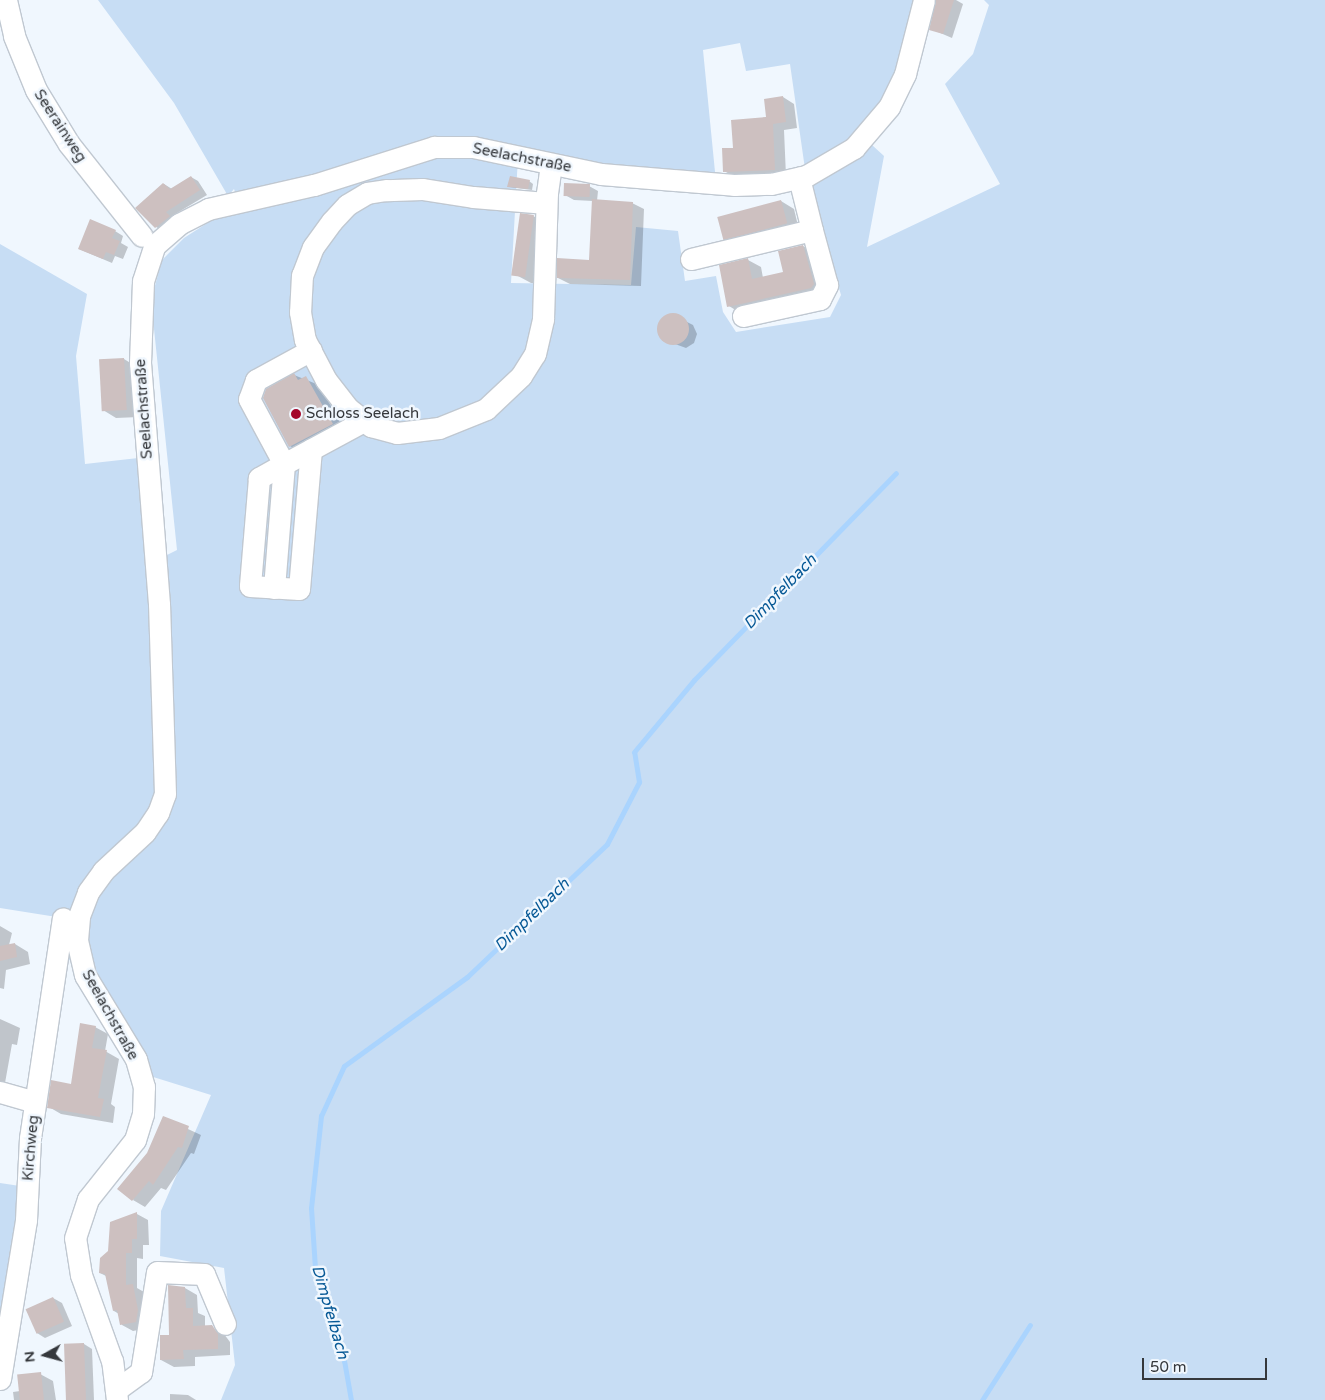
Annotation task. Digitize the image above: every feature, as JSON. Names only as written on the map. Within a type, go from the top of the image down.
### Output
[{"type":"street","name":"Seerainweg","points":[[6,0],[14,36],[36,90],[69,144],[142,236]]},
{"type":"street","name":"Seelachstraße","points":[[116,1395],[108,1344],[78,1263],[76,1238],[88,1199],[135,1140],[143,1114],[144,1087],[136,1059],[81,964],[77,928],[88,892],[103,871],[146,832],[158,813],[165,794],[159,604],[140,363],[143,281],[155,244],[179,224],[208,209],[314,184],[434,147],[474,147],[601,174],[734,185],[771,184],[799,178],[839,159],[879,122],[905,74],[924,0]]},
{"type":"street","points":[[546,203],[473,198],[422,189],[367,193],[348,205],[313,247],[302,276],[300,312],[305,340],[326,380],[348,409],[371,426],[397,432],[439,428],[486,409],[522,376],[535,354],[543,319],[546,203],[552,164]]},
{"type":"street","points":[[743,316],[820,299],[827,285],[799,178]]},
{"type":"street","points":[[691,259],[812,230]]},
{"type":"street","points":[[274,588],[284,464],[249,399],[256,380],[311,350]]},
{"type":"street","points":[[311,450],[299,589],[250,586],[259,478],[364,420]]},
{"type":"street","points":[[258,489],[307,493]]},
{"type":"street","points":[[254,537],[303,540]]},
{"type":"street","name":"Kirchweg","points":[[0,1379],[26,1220],[35,1102],[63,918]]},
{"type":"street","points":[[57,964],[81,964]]},
{"type":"street","points":[[0,1092],[35,1102]]},
{"type":"street","points":[[116,1395],[141,1372],[157,1272],[204,1274],[225,1324]]},
{"type":"shaded area","points":[[98,0],[924,0],[905,74],[872,145],[884,156],[867,247],[1000,184],[945,84],[973,54],[989,5],[984,0],[1325,0],[1325,1400],[221,1400],[235,1365],[224,1268],[160,1256],[161,1211],[211,1095],[150,1076],[66,955],[63,918],[0,908],[0,244],[87,294],[76,356],[85,464],[147,457],[151,563],[177,550],[151,300],[162,260],[184,238],[212,220],[361,178],[463,138],[241,208],[234,189],[228,196],[174,103]],"holes":[[[740,43],[746,71],[790,64],[806,176],[841,295],[830,317],[736,332],[723,312],[716,276],[685,281],[678,231],[636,227],[631,285],[511,283],[518,157],[716,182],[703,50]]]},
{"type":"shaded area","points":[[0,1183],[20,1186],[0,1379]]},
{"type":"building","points":[[936,0],[954,0],[943,34],[929,30]]},
{"type":"building","points":[[783,96],[786,122],[773,124],[775,170],[723,172],[722,148],[733,148],[731,120],[766,117],[764,99]]},
{"type":"building","points":[[191,176],[200,190],[166,212],[170,216],[155,228],[135,208],[163,183],[170,189]]},
{"type":"building","points":[[510,176],[530,180],[528,189],[507,187]]},
{"type":"building","points":[[564,183],[590,184],[590,197],[564,196]]},
{"type":"building","points":[[592,199],[633,202],[630,280],[557,278],[557,258],[589,260]]},
{"type":"building","points":[[781,200],[787,223],[723,240],[717,217]]},
{"type":"building","points":[[520,213],[534,215],[525,277],[511,275]]},
{"type":"building","points":[[90,219],[116,230],[112,238],[120,241],[114,255],[106,252],[103,259],[78,249]]},
{"type":"building","points":[[803,245],[814,284],[811,288],[727,307],[719,265],[748,258],[752,279],[783,272],[778,251]]},
{"type":"building","points":[[673,313],[684,318],[689,329],[684,340],[673,345],[662,340],[657,329],[662,318]]},
{"type":"building","points":[[124,358],[127,410],[102,411],[99,359]]},
{"type":"building","name":"Schloss Seelach","points":[[294,373],[298,380],[306,376],[333,424],[289,447],[263,398],[266,389]]},
{"type":"building","points":[[15,943],[17,957],[0,961],[0,946]]},
{"type":"building","points":[[80,1023],[96,1026],[92,1048],[107,1050],[98,1098],[104,1099],[100,1117],[47,1108],[51,1080],[71,1084]]},
{"type":"building","points":[[163,1116],[189,1126],[182,1148],[178,1147],[153,1185],[149,1181],[132,1201],[117,1189],[147,1153]]},
{"type":"building","points":[[137,1212],[137,1239],[132,1239],[132,1253],[126,1253],[126,1285],[133,1284],[138,1310],[136,1322],[120,1325],[117,1310],[113,1311],[105,1274],[99,1273],[100,1258],[108,1251],[110,1222]]},
{"type":"building","points":[[168,1285],[185,1287],[186,1308],[193,1308],[193,1326],[212,1325],[218,1334],[218,1349],[183,1350],[184,1359],[160,1360],[160,1335],[169,1335]]},
{"type":"building","points":[[53,1297],[64,1322],[37,1334],[26,1309]]},
{"type":"building","points":[[84,1343],[86,1400],[66,1400],[64,1344]]},
{"type":"building","points":[[41,1372],[44,1400],[20,1400],[17,1375]]},
{"type":"waterway","name":"Dimpfelbach","points":[[351,1400],[344,1361],[315,1268],[311,1208],[321,1116],[344,1066],[467,977],[607,844],[639,782],[634,752],[694,680],[896,473]]},
{"type":"waterway","points":[[982,1400],[1030,1325]]},
{"type":"place","name":"Schloss Seelach","points":[[296,414]]}]
